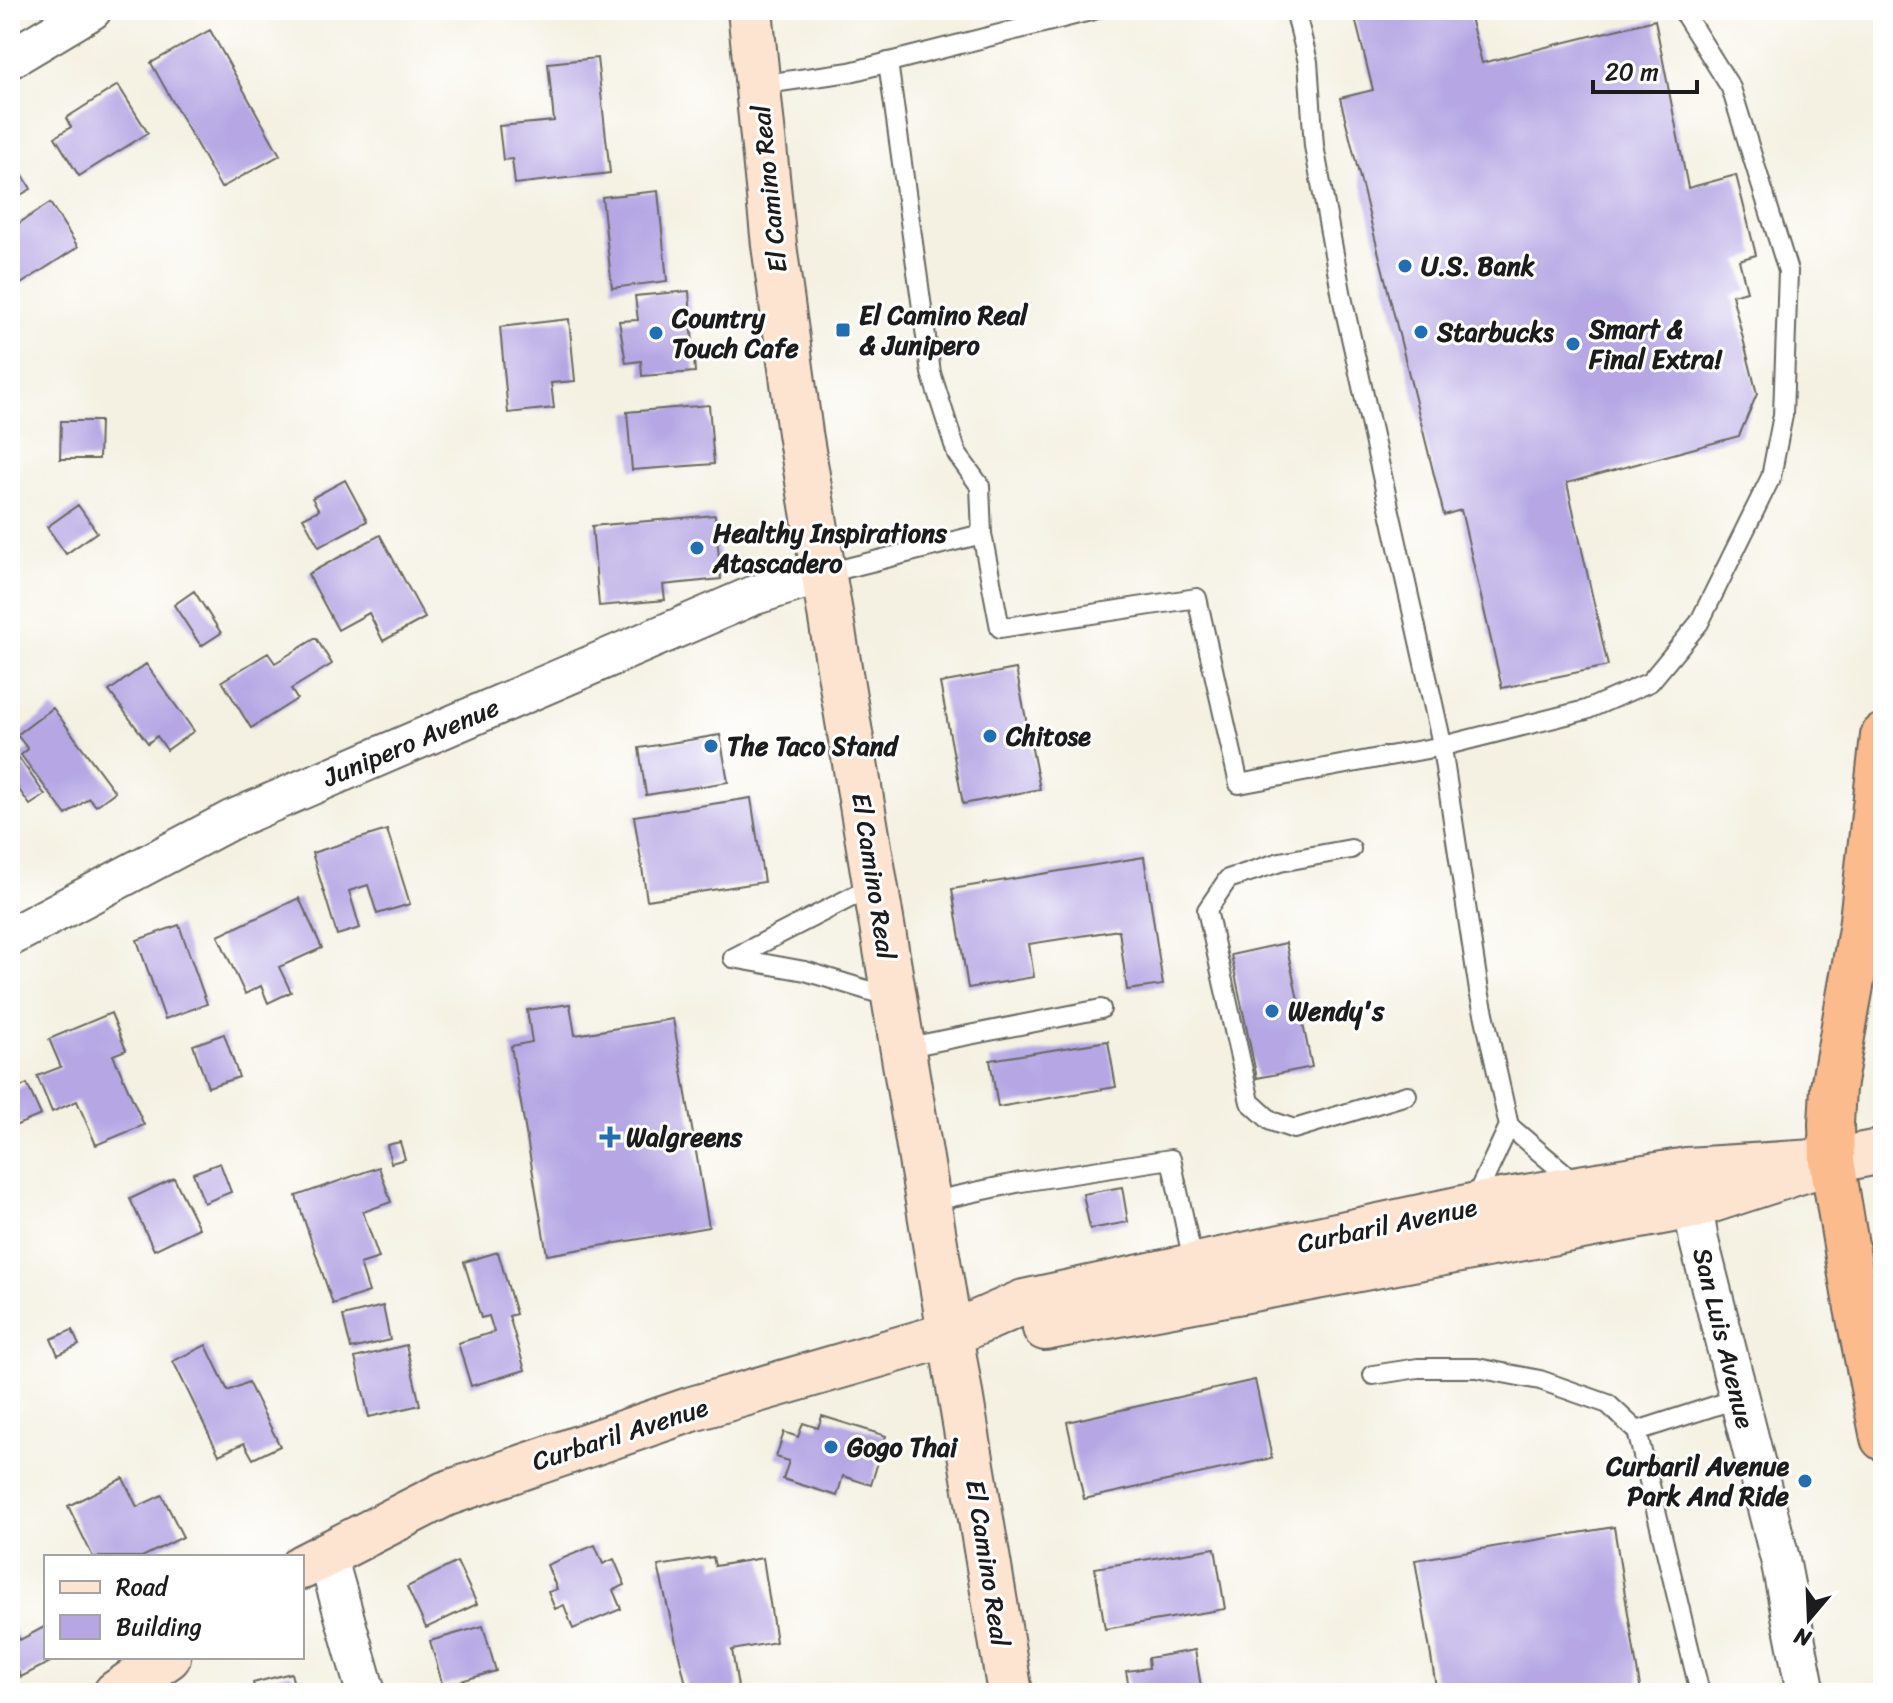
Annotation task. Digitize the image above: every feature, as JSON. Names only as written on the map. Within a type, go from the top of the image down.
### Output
[{"type":"highway","points":[[1883,736],[1861,929],[1833,1088],[1832,1161],[1883,1438]]},
{"type":"main road","name":"El Camino Real","points":[[750,10],[778,273],[823,574],[1010,1693]]},
{"type":"main road","name":"Curbaril Avenue","points":[[951,1334],[1028,1331],[1690,1188],[1883,1151]]},
{"type":"main road","name":"Curbaril Avenue","points":[[314,1560],[445,1494],[527,1464],[692,1409],[951,1334],[1024,1302],[1472,1206],[1581,1187],[1690,1188]]},
{"type":"main road","points":[[116,1693],[165,1659]]},
{"type":"street","points":[[10,59],[92,10]]},
{"type":"street","name":"Junipero Avenue","points":[[10,937],[231,820],[752,596],[823,574]]},
{"type":"street","name":"San Luis Avenue","points":[[1690,1188],[1780,1559],[1806,1693]]},
{"type":"street","points":[[314,1560],[366,1693]]},
{"type":"lane","points":[[757,86],[850,72],[1094,10]]},
{"type":"lane","points":[[1295,10],[1308,62],[1314,146],[1342,297],[1443,746],[1479,991],[1509,1126],[1581,1187]]},
{"type":"lane","points":[[888,62],[931,373],[957,454],[980,486],[982,534],[1000,628],[1197,598],[1239,784],[1443,746],[1586,710],[1650,682],[1699,623],[1771,477],[1783,415],[1788,271],[1731,88],[1682,10]]},
{"type":"lane","points":[[823,574],[982,534]]},
{"type":"lane","points":[[1351,849],[1280,862],[1228,879],[1207,910],[1250,1102],[1271,1121],[1294,1129],[1407,1095]]},
{"type":"lane","points":[[875,885],[733,958],[805,971],[895,999]]},
{"type":"lane","points":[[903,1048],[1101,1009]]},
{"type":"lane","points":[[1472,1206],[1509,1126]]},
{"type":"lane","points":[[929,1202],[1021,1182],[1171,1159],[1194,1266]]},
{"type":"lane","points":[[1373,1375],[1418,1368],[1477,1368],[1540,1380],[1608,1404],[1637,1431],[1700,1693]]},
{"type":"lane","points":[[1637,1431],[1739,1398]]},
{"type":"building","name":"Smart & Final Extra!","points":[[1353,10],[1468,10],[1482,63],[1655,20],[1688,188],[1736,175],[1756,255],[1739,260],[1747,291],[1732,295],[1757,394],[1739,436],[1567,483],[1608,666],[1502,688],[1461,510],[1444,515],[1340,98],[1373,90]]},
{"type":"building","points":[[210,30],[280,155],[221,188],[151,63]]},
{"type":"building","points":[[597,58],[610,173],[515,184],[512,159],[503,160],[499,126],[554,121],[548,63]]},
{"type":"building","points":[[118,85],[148,133],[79,176],[55,137],[71,127],[66,118]]},
{"type":"building","points":[[10,153],[31,189],[10,201]]},
{"type":"building","points":[[658,191],[667,281],[612,288],[602,197]]},
{"type":"building","points":[[50,203],[78,247],[10,291],[10,229]]},
{"type":"building","name":"Country Touch Cafe","points":[[689,291],[695,372],[642,376],[641,361],[626,363],[619,321],[638,320],[635,296]]},
{"type":"building","points":[[569,319],[575,381],[551,383],[554,408],[508,413],[500,327]]},
{"type":"building","points":[[709,405],[714,464],[632,470],[627,412]]},
{"type":"building","points":[[61,421],[100,421],[99,459],[60,459]]},
{"type":"building","points":[[345,480],[367,521],[319,547],[303,518],[319,510],[312,498]]},
{"type":"building","points":[[78,505],[97,532],[66,554],[47,527]]},
{"type":"building","points":[[715,515],[721,579],[663,585],[665,600],[599,606],[592,526]]},
{"type":"building","points":[[380,535],[425,618],[383,641],[369,613],[338,630],[308,574]]},
{"type":"building","points":[[194,591],[221,633],[201,646],[174,605]]},
{"type":"building","points":[[316,638],[332,664],[291,689],[297,699],[251,728],[222,681],[268,653],[275,663]]},
{"type":"building","points":[[146,664],[194,731],[167,750],[157,736],[148,743],[109,691]]},
{"type":"building","name":"Chitose","points":[[1016,669],[1040,789],[963,804],[940,683]]},
{"type":"building","points":[[53,708],[115,792],[96,806],[89,798],[66,815],[21,755],[28,749],[17,735]]},
{"type":"building","points":[[720,735],[728,782],[646,795],[639,748]]},
{"type":"building","points":[[10,745],[45,795],[30,805],[10,777]]},
{"type":"building","points":[[751,798],[764,882],[647,900],[634,816]]},
{"type":"building","points":[[387,830],[410,904],[377,914],[368,885],[349,891],[360,928],[337,935],[312,853]]},
{"type":"building","points":[[1144,857],[1163,985],[1127,990],[1119,930],[1029,944],[1034,977],[968,988],[952,889]]},
{"type":"building","points":[[299,898],[322,948],[279,967],[291,992],[268,1003],[261,986],[245,994],[218,936]]},
{"type":"building","points":[[179,925],[207,1004],[165,1019],[137,940]]},
{"type":"building","name":"Wendy's","points":[[1286,943],[1312,1067],[1257,1078],[1231,955]]},
{"type":"building","name":"Walgreens","points":[[570,1004],[575,1035],[673,1019],[709,1227],[547,1255],[511,1046],[532,1042],[527,1010]]},
{"type":"building","points":[[111,1013],[126,1050],[113,1055],[144,1125],[96,1145],[77,1101],[52,1112],[37,1076],[61,1067],[49,1039]]},
{"type":"building","points":[[224,1034],[239,1077],[208,1087],[193,1045]]},
{"type":"building","points":[[1108,1041],[1116,1087],[998,1107],[990,1060]]},
{"type":"building","points":[[27,1084],[41,1115],[10,1128],[10,1092]]},
{"type":"building","points":[[400,1142],[405,1159],[391,1163],[387,1145]]},
{"type":"building","points":[[220,1163],[231,1192],[204,1203],[193,1173]]},
{"type":"building","points":[[379,1167],[391,1202],[363,1212],[379,1258],[360,1264],[369,1292],[333,1304],[296,1196]]},
{"type":"building","points":[[174,1178],[199,1228],[154,1250],[130,1199]]},
{"type":"building","points":[[1122,1187],[1128,1222],[1090,1229],[1083,1194]]},
{"type":"building","points":[[498,1252],[516,1314],[509,1316],[525,1370],[471,1386],[458,1343],[494,1332],[489,1316],[481,1318],[464,1262]]},
{"type":"building","points":[[383,1306],[390,1340],[351,1349],[343,1316]]},
{"type":"building","points":[[72,1330],[79,1345],[58,1355],[51,1339]]},
{"type":"building","points":[[206,1345],[228,1391],[248,1382],[280,1446],[253,1459],[244,1443],[219,1455],[173,1361]]},
{"type":"building","points":[[406,1345],[420,1405],[369,1417],[355,1358]]},
{"type":"building","points":[[1255,1380],[1272,1458],[1084,1499],[1067,1422]]},
{"type":"building","name":"Gogo Thai","points":[[822,1416],[886,1436],[871,1485],[843,1476],[837,1496],[783,1479],[789,1461],[776,1457],[784,1432],[798,1437],[803,1423],[818,1428]]},
{"type":"building","points":[[123,1478],[137,1507],[162,1495],[183,1537],[146,1555],[92,1555],[68,1506]]},
{"type":"building","points":[[1614,1527],[1641,1693],[1437,1693],[1415,1560]]},
{"type":"building","points":[[595,1545],[603,1564],[614,1559],[625,1585],[613,1590],[621,1609],[573,1629],[564,1605],[555,1609],[548,1592],[557,1589],[547,1565]]},
{"type":"building","points":[[1215,1548],[1225,1609],[1105,1629],[1095,1568]]},
{"type":"building","points":[[713,1557],[715,1566],[763,1558],[776,1642],[732,1650],[739,1693],[688,1693],[658,1566]]},
{"type":"building","points":[[457,1562],[477,1604],[426,1628],[407,1587]]},
{"type":"building","points":[[10,1622],[20,1640],[44,1627],[44,1659],[56,1659],[21,1677],[10,1656]]},
{"type":"building","points":[[483,1626],[496,1671],[443,1686],[430,1641]]},
{"type":"building","points":[[1195,1650],[1202,1693],[1130,1693],[1126,1671],[1149,1668],[1148,1658]]},
{"type":"building","points":[[291,1673],[296,1693],[256,1693],[253,1683]]},
{"type":"place","name":"U.S. Bank","points":[[1405,266]]},
{"type":"place","name":"El Camino Real & Junipero","points":[[843,330]]},
{"type":"place","name":"Starbucks","points":[[1421,332]]},
{"type":"place","name":"Country Touch Cafe","points":[[656,333]]},
{"type":"place","name":"Smart & Final Extra!","points":[[1573,344]]},
{"type":"place","name":"Healthy Inspirations Atascadero","points":[[697,548]]},
{"type":"place","name":"Chitose","points":[[990,736]]},
{"type":"place","name":"The Taco Stand","points":[[711,746]]},
{"type":"place","name":"Wendy's","points":[[1272,1011]]},
{"type":"place","name":"Walgreens","points":[[610,1137]]},
{"type":"place","name":"Gogo Thai","points":[[831,1447]]},
{"type":"place","name":"Curbaril Avenue Park And Ride","points":[[1805,1481]]}]
